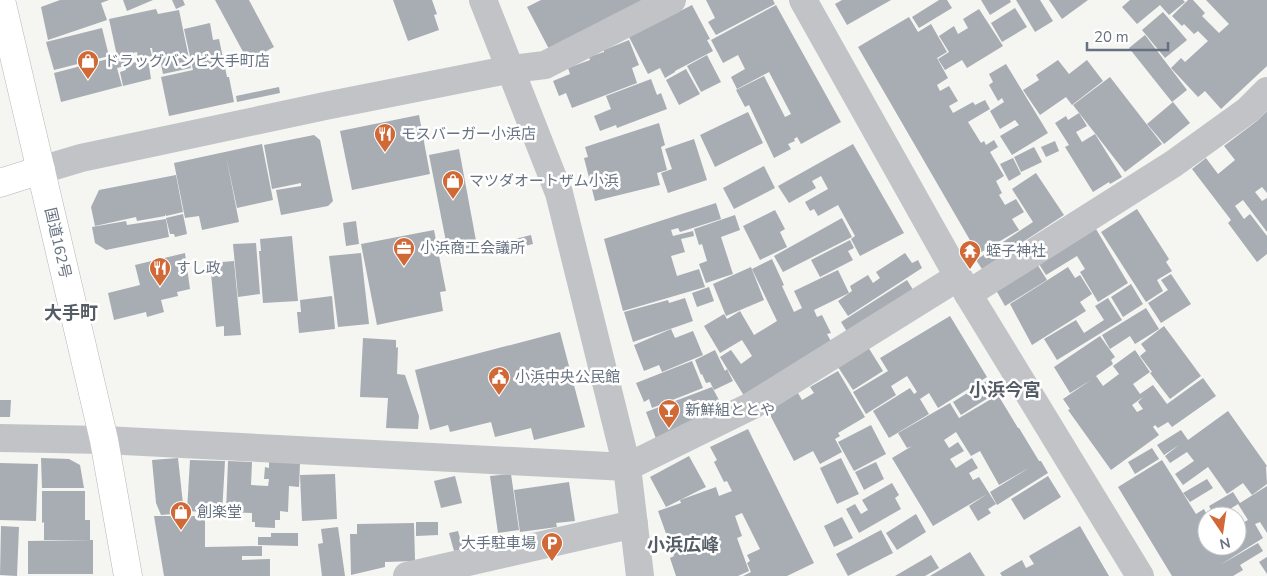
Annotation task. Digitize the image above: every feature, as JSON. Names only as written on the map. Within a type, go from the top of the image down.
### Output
[{"type":"main road","name":"国道162号","points":[[1,0],[104,440],[128,576]]},
{"type":"main road","points":[[0,183],[41,170]]},
{"type":"street","points":[[484,0],[559,193],[627,467],[640,576]]},
{"type":"street","points":[[41,170],[91,156],[512,69],[545,65],[672,0]]},
{"type":"street","points":[[803,0],[963,286],[1140,576]]},
{"type":"street","points":[[0,438],[104,440],[627,467],[751,406],[1173,164],[1248,110],[1267,91]]},
{"type":"street","points":[[407,576],[634,524]]},
{"type":"building","points":[[60,0],[109,0],[101,3],[107,20],[48,40],[41,7]]},
{"type":"building","points":[[123,0],[153,0],[127,11]]},
{"type":"building","points":[[172,0],[183,0],[185,5],[176,9]]},
{"type":"building","points":[[215,0],[249,0],[274,47],[248,61]]},
{"type":"building","points":[[393,0],[432,0],[437,14],[434,15],[439,30],[408,41]]},
{"type":"building","points":[[541,0],[641,0],[642,3],[550,51],[527,7]]},
{"type":"building","points":[[706,0],[773,0],[775,4],[716,35],[708,22],[715,18]]},
{"type":"building","points":[[842,0],[891,0],[847,25],[835,4]]},
{"type":"building","points":[[939,0],[947,0],[952,8],[919,28],[912,17]]},
{"type":"building","points":[[981,0],[1010,0],[1011,2],[990,15]]},
{"type":"building","points":[[1016,0],[1040,0],[1053,21],[1035,32]]},
{"type":"building","points":[[1049,0],[1088,0],[1062,19]]},
{"type":"building","points":[[1130,0],[1183,0],[1185,2],[1169,15],[1160,5],[1137,24],[1122,7]]},
{"type":"building","points":[[1188,0],[1193,0],[1205,13],[1202,16],[1219,33],[1229,24],[1206,0],[1267,0],[1267,66],[1221,109],[1205,91],[1198,97],[1171,68],[1181,58],[1185,62],[1208,41],[1198,31],[1194,34],[1184,24],[1182,26],[1172,16]]},
{"type":"building","points":[[692,5],[710,39],[707,40],[713,51],[665,78],[660,68],[648,74],[629,37]]},
{"type":"building","points":[[776,5],[841,122],[801,144],[797,137],[794,139],[795,141],[788,144],[791,149],[774,158],[749,105],[745,107],[736,90],[764,76],[785,117],[791,114],[769,72],[737,89],[731,77],[745,69],[738,55],[723,63],[711,40]]},
{"type":"building","points":[[1015,8],[1027,27],[1002,42],[991,23]]},
{"type":"building","points":[[156,9],[158,14],[179,10],[191,68],[163,74],[160,59],[154,60],[152,48],[150,48],[152,56],[138,59],[137,52],[117,56],[109,19]]},
{"type":"building","points":[[979,9],[1003,46],[967,68],[962,60],[945,70],[938,59],[949,52],[939,36],[954,26],[958,34],[968,28],[963,19]]},
{"type":"building","points":[[1163,12],[1187,40],[1165,58],[1142,30]]},
{"type":"building","points":[[909,17],[918,32],[931,24],[947,52],[937,58],[948,78],[937,85],[940,91],[949,86],[958,101],[949,106],[953,113],[973,102],[975,105],[985,100],[990,109],[968,122],[981,143],[984,141],[986,145],[994,140],[998,147],[990,152],[1004,176],[996,181],[1002,193],[999,195],[1005,205],[1016,199],[1024,212],[1012,219],[1019,230],[978,254],[858,47]]},
{"type":"building","points":[[210,23],[213,40],[219,39],[234,102],[169,116],[161,77],[193,70],[184,29]]},
{"type":"building","points":[[102,28],[109,56],[54,70],[46,42]]},
{"type":"building","points":[[1145,35],[1187,90],[1172,102],[1129,48]]},
{"type":"building","points":[[629,40],[639,65],[632,68],[637,83],[572,108],[566,93],[559,96],[553,81],[570,74],[568,68],[590,60],[589,57]]},
{"type":"building","name":"ドラッグバンビ大手町店","points":[[127,54],[129,65],[148,59],[151,79],[123,86],[120,72],[126,70],[125,66],[117,68],[122,86],[61,102],[54,73]]},
{"type":"building","points":[[707,55],[721,82],[701,92],[687,66]]},
{"type":"building","points":[[1058,60],[1069,74],[1087,60],[1103,81],[1072,105],[1066,97],[1040,115],[1023,90],[1039,80],[1036,75]]},
{"type":"building","points":[[1006,64],[1048,133],[1012,155],[1000,136],[1019,125],[1015,120],[1000,129],[990,111],[1004,102],[1002,98],[998,101],[989,85],[993,82],[989,74]]},
{"type":"building","points":[[686,69],[700,94],[679,105],[666,80]]},
{"type":"building","points":[[1110,77],[1162,144],[1125,172],[1073,105]]},
{"type":"building","points":[[651,79],[657,95],[661,93],[667,109],[617,128],[616,125],[600,131],[594,116],[611,109],[606,96]]},
{"type":"building","points":[[279,87],[280,93],[237,102],[236,96]]},
{"type":"building","points":[[1173,102],[1190,123],[1164,144],[1147,124]]},
{"type":"building","points":[[1267,111],[1267,193],[1262,187],[1255,192],[1262,201],[1267,198],[1267,232],[1243,200],[1235,206],[1244,219],[1250,214],[1267,236],[1267,254],[1257,262],[1228,223],[1231,220],[1192,169],[1206,158],[1218,174],[1235,160],[1224,146]]},
{"type":"building","points":[[748,112],[763,143],[715,167],[700,135]]},
{"type":"building","points":[[1079,113],[1087,126],[1076,132],[1082,142],[1095,134],[1122,177],[1110,184],[1109,182],[1093,192],[1065,147],[1069,145],[1055,123],[1066,116],[1068,120]]},
{"type":"building","name":"モスバーガー小浜店","points":[[419,115],[430,174],[352,190],[340,131]]},
{"type":"building","points":[[659,123],[665,145],[661,147],[667,170],[657,173],[660,185],[595,201],[584,158],[588,157],[585,147]]},
{"type":"building","points":[[314,135],[320,140],[333,201],[328,206],[281,215],[276,190],[301,186],[301,183],[272,189],[264,145]]},
{"type":"building","points":[[694,139],[707,180],[668,193],[661,173],[672,169],[665,149]]},
{"type":"building","points":[[1055,141],[1059,151],[1046,157],[1041,147]]},
{"type":"building","points":[[262,144],[273,200],[237,208],[226,156],[239,222],[202,230],[199,216],[185,218],[174,163]]},
{"type":"building","points":[[853,144],[904,233],[860,256],[851,239],[855,236],[838,205],[818,216],[814,209],[810,211],[805,202],[828,189],[821,176],[812,181],[816,188],[789,203],[778,186]]},
{"type":"building","points":[[1034,147],[1042,162],[1021,172],[1014,157]]},
{"type":"building","name":"マツダオートザム小浜","points":[[459,149],[477,246],[448,252],[429,155]]},
{"type":"building","points":[[1013,158],[1021,174],[1009,181],[1000,164]]},
{"type":"building","points":[[764,166],[775,188],[734,209],[723,188]]},
{"type":"building","points":[[1036,173],[1064,215],[982,269],[976,260],[1033,222],[1012,189]]},
{"type":"building","points":[[176,175],[183,212],[137,221],[136,217],[95,226],[91,207],[99,190]]},
{"type":"building","points":[[716,203],[721,219],[680,232],[678,228],[671,230],[673,236],[693,231],[694,236],[681,239],[685,252],[671,256],[677,276],[699,269],[705,287],[623,311],[604,239]]},
{"type":"building","points":[[1137,209],[1169,259],[1166,262],[1172,271],[1157,280],[1163,291],[1146,302],[1101,232]]},
{"type":"building","points":[[775,210],[785,229],[780,232],[787,247],[760,260],[743,226]]},
{"type":"building","points":[[183,214],[187,234],[175,237],[174,234],[170,234],[166,218]]},
{"type":"building","points":[[735,215],[740,230],[721,237],[733,274],[706,283],[699,264],[707,261],[702,244],[699,245],[694,229]]},
{"type":"building","points":[[842,218],[852,237],[783,272],[774,256]]},
{"type":"building","points":[[166,219],[169,237],[106,250],[95,243],[92,227],[126,221],[127,225]]},
{"type":"building","points":[[356,221],[359,244],[346,246],[343,223]]},
{"type":"building","points":[[1096,229],[1128,283],[1098,302],[1080,272],[1085,269],[1077,256],[1046,275],[1039,264]]},
{"type":"building","name":"小浜商工会議所","points":[[434,230],[446,291],[440,292],[443,311],[377,325],[361,244]]},
{"type":"building","points":[[531,235],[533,244],[501,252],[499,243]]},
{"type":"building","points":[[292,236],[298,301],[263,303],[259,251],[261,251],[260,239]]},
{"type":"building","points":[[850,240],[854,248],[848,251],[853,260],[820,277],[811,260]]},
{"type":"building","points":[[256,243],[260,294],[238,297],[233,244]]},
{"type":"building","name":"すし政","points":[[185,253],[190,289],[177,292],[178,296],[161,300],[164,312],[147,317],[146,312],[114,320],[108,293],[140,285],[135,265]]},
{"type":"building","points":[[361,253],[369,324],[338,327],[329,256]]},
{"type":"building","points":[[905,253],[912,263],[918,260],[922,268],[848,316],[838,301],[852,291],[850,286],[868,275],[873,283],[880,278],[876,272]]},
{"type":"building","points":[[772,259],[794,312],[802,308],[794,291],[838,270],[849,293],[814,310],[817,317],[822,315],[831,333],[827,334],[833,345],[746,399],[720,357],[731,350],[741,364],[752,356],[742,340],[720,353],[704,326],[724,314],[727,319],[740,311],[754,335],[777,321],[752,269]]},
{"type":"building","points":[[234,261],[241,335],[224,336],[224,326],[216,327],[210,263]]},
{"type":"building","points":[[1037,264],[1047,280],[1005,306],[996,290]]},
{"type":"building","points":[[751,267],[764,300],[726,316],[713,284]]},
{"type":"building","points":[[1068,267],[1075,278],[1080,275],[1092,294],[1080,302],[1086,311],[1032,345],[1010,304]]},
{"type":"building","points":[[1171,274],[1191,304],[1161,323],[1148,303],[1168,290],[1161,280]]},
{"type":"building","points":[[907,280],[915,293],[849,335],[841,322]]},
{"type":"building","points":[[1131,284],[1143,304],[1123,317],[1111,297]]},
{"type":"building","points":[[709,287],[714,301],[697,307],[692,293]]},
{"type":"building","points":[[332,296],[335,329],[299,333],[297,312],[301,312],[300,300]]},
{"type":"building","points":[[685,298],[693,321],[633,342],[624,312],[668,300],[669,303]]},
{"type":"building","points":[[1108,298],[1122,320],[1057,360],[1044,339],[1076,320],[1084,333],[1104,320],[1095,306]]},
{"type":"building","points":[[1146,308],[1159,329],[1135,344],[1130,336],[1110,349],[1102,335]]},
{"type":"building","points":[[950,316],[987,377],[938,408],[929,393],[920,399],[929,414],[889,438],[873,411],[910,388],[914,394],[917,392],[907,376],[891,386],[896,395],[866,414],[853,392],[888,371],[880,358]]},
{"type":"building","points":[[1164,326],[1201,376],[1170,399],[1150,373],[1152,372],[1140,356],[1146,351],[1141,344]]},
{"type":"building","points":[[671,329],[675,338],[693,331],[703,355],[662,372],[659,365],[644,371],[634,345]]},
{"type":"building","name":"小浜中央公民館","points":[[560,332],[585,427],[534,440],[531,428],[495,437],[491,422],[450,432],[448,425],[430,430],[415,370]]},
{"type":"building","points":[[1100,336],[1115,357],[1111,360],[1113,364],[1096,376],[1103,386],[1119,374],[1113,366],[1135,350],[1150,372],[1133,384],[1140,394],[1153,385],[1167,404],[1203,378],[1216,396],[1172,427],[1168,422],[1158,428],[1155,425],[1153,427],[1159,435],[1111,470],[1068,410],[1070,409],[1063,399],[1091,380],[1070,393],[1054,367]],"holes":[[[1143,397],[1138,402],[1143,409],[1137,412],[1132,405]]]},
{"type":"building","points":[[363,338],[396,340],[396,348],[398,347],[397,374],[405,375],[419,416],[418,429],[386,428],[388,398],[360,397]]},
{"type":"building","points":[[868,347],[883,371],[853,390],[838,367]]},
{"type":"building","points":[[715,350],[725,371],[727,369],[733,381],[714,390],[710,382],[706,383],[695,360]]},
{"type":"building","points":[[692,361],[703,388],[652,408],[649,399],[644,402],[636,383]]},
{"type":"building","points":[[838,371],[865,417],[838,433],[840,436],[835,439],[842,452],[820,464],[813,451],[794,461],[767,409],[798,393],[802,400],[814,393],[810,387]]},
{"type":"building","points":[[988,380],[996,393],[961,415],[953,402]]},
{"type":"building","name":"新鮮組ととや","points":[[712,387],[725,411],[658,444],[646,412]]},
{"type":"building","points":[[998,395],[1048,473],[997,505],[990,492],[1029,468],[999,485],[980,451],[971,456],[956,432],[944,440],[949,448],[958,442],[964,451],[950,459],[956,468],[972,458],[978,468],[969,473],[973,480],[979,477],[996,504],[988,509],[991,513],[978,521],[969,506],[987,494],[933,526],[892,458],[912,446],[907,448],[898,433],[950,403],[959,418]]},
{"type":"building","points":[[0,400],[11,400],[10,417],[0,417]]},
{"type":"building","points":[[1228,411],[1267,466],[1267,484],[1252,495],[1243,483],[1227,494],[1208,467],[1183,485],[1175,474],[1194,461],[1187,452],[1170,463],[1165,456],[1179,445],[1164,455],[1157,445],[1181,430],[1188,440]]},
{"type":"building","points":[[871,425],[886,454],[854,471],[838,442]]},
{"type":"building","points":[[748,429],[814,563],[787,576],[743,576],[751,572],[747,563],[750,561],[747,555],[760,549],[742,513],[735,516],[742,536],[737,538],[749,571],[738,576],[676,576],[670,558],[674,556],[658,511],[681,503],[680,500],[716,487],[719,496],[732,491],[727,481],[724,482],[714,462],[717,460],[710,447]]},
{"type":"building","points":[[1152,448],[1159,459],[1135,474],[1128,462]]},
{"type":"building","points":[[689,456],[706,487],[666,507],[650,477]]},
{"type":"building","points":[[41,458],[69,459],[80,465],[84,488],[42,488]]},
{"type":"building","points":[[178,458],[184,513],[161,515],[156,503],[152,460]]},
{"type":"building","points":[[841,458],[859,494],[837,504],[820,468]]},
{"type":"building","points":[[190,460],[225,461],[222,513],[187,511]]},
{"type":"building","points":[[1162,460],[1197,513],[1197,556],[1234,556],[1220,565],[1236,556],[1247,556],[1247,549],[1258,543],[1263,551],[1240,565],[1243,570],[1233,576],[1172,576],[1118,487]]},
{"type":"building","points":[[228,461],[252,462],[251,485],[268,486],[269,479],[264,479],[265,467],[269,468],[269,461],[300,463],[299,487],[289,486],[288,512],[280,511],[280,520],[275,520],[275,528],[255,527],[255,522],[252,522],[252,513],[226,512]]},
{"type":"building","points":[[876,462],[884,479],[864,490],[855,472]]},
{"type":"building","points":[[0,463],[38,464],[36,521],[0,520]]},
{"type":"building","points":[[335,474],[337,519],[302,521],[300,475]]},
{"type":"building","points":[[511,474],[519,530],[498,533],[490,476]]},
{"type":"building","points":[[455,476],[462,503],[441,508],[434,481]]},
{"type":"building","points":[[1048,476],[1061,497],[1024,520],[1011,499]]},
{"type":"building","points":[[1207,479],[1213,488],[1190,502],[1183,493]]},
{"type":"building","points":[[569,482],[575,521],[556,523],[557,527],[520,532],[514,490]]},
{"type":"building","points":[[892,483],[899,495],[895,498],[901,509],[859,533],[846,509],[855,504],[861,514],[868,510],[862,500]]},
{"type":"building","points":[[1267,486],[1267,533],[1260,522],[1255,524],[1263,538],[1247,548],[1247,506],[1239,506],[1238,504],[1235,506],[1209,506],[1233,492],[1240,503]]},
{"type":"building","points":[[42,491],[85,491],[85,520],[90,520],[90,540],[44,540]]},
{"type":"building","points":[[916,514],[926,532],[897,550],[886,533]]},
{"type":"building","points":[[154,516],[205,516],[205,547],[262,546],[262,556],[242,556],[242,560],[270,559],[270,576],[164,576]]},
{"type":"building","points":[[842,517],[853,538],[834,547],[824,526]]},
{"type":"building","points":[[416,522],[438,522],[438,535],[416,536]]},
{"type":"building","points":[[414,523],[415,561],[385,562],[385,567],[351,575],[350,534],[357,534],[357,524]]},
{"type":"building","points":[[1,526],[19,527],[17,576],[0,575]]},
{"type":"building","points":[[1080,526],[1109,576],[1002,576],[1000,573],[1022,560],[1026,568],[1034,564],[1029,556]]},
{"type":"building","points":[[338,527],[345,576],[322,576],[318,544],[323,543],[321,529]]},
{"type":"building","points":[[881,530],[893,553],[848,576],[836,554]]},
{"type":"building","points":[[458,531],[463,549],[454,551],[449,533]]},
{"type":"building","points":[[271,533],[298,533],[298,546],[258,545],[258,537],[271,537]]},
{"type":"building","points":[[93,540],[93,574],[28,574],[28,541]]},
{"type":"building","points":[[970,552],[985,576],[930,576]]},
{"type":"building","points":[[931,555],[939,568],[925,576],[895,576]]},
{"type":"building","points":[[1267,557],[1267,574],[1259,562]]},
{"type":"place","name":"ドラッグバンビ大手町店","points":[[88,80]]},
{"type":"place","name":"モスバーガー小浜店","points":[[385,153]]},
{"type":"place","name":"マツダオートザム小浜","points":[[453,200]]},
{"type":"place","name":"小浜商工会議所","points":[[404,267]]},
{"type":"place","name":"蛭子神社","points":[[970,270]]},
{"type":"place","name":"すし政","points":[[160,287]]},
{"type":"place","name":"小浜中央公民館","points":[[499,396]]},
{"type":"place","name":"新鮮組ととや","points":[[669,429]]},
{"type":"place","name":"創楽堂","points":[[181,531]]},
{"type":"place","name":"大手駐車場","points":[[552,562]]},
{"type":"district","name":"大手町","points":[[71,313]]},
{"type":"district","name":"小浜今宮","points":[[1005,390]]},
{"type":"district","name":"小浜広峰","points":[[683,545]]}]
